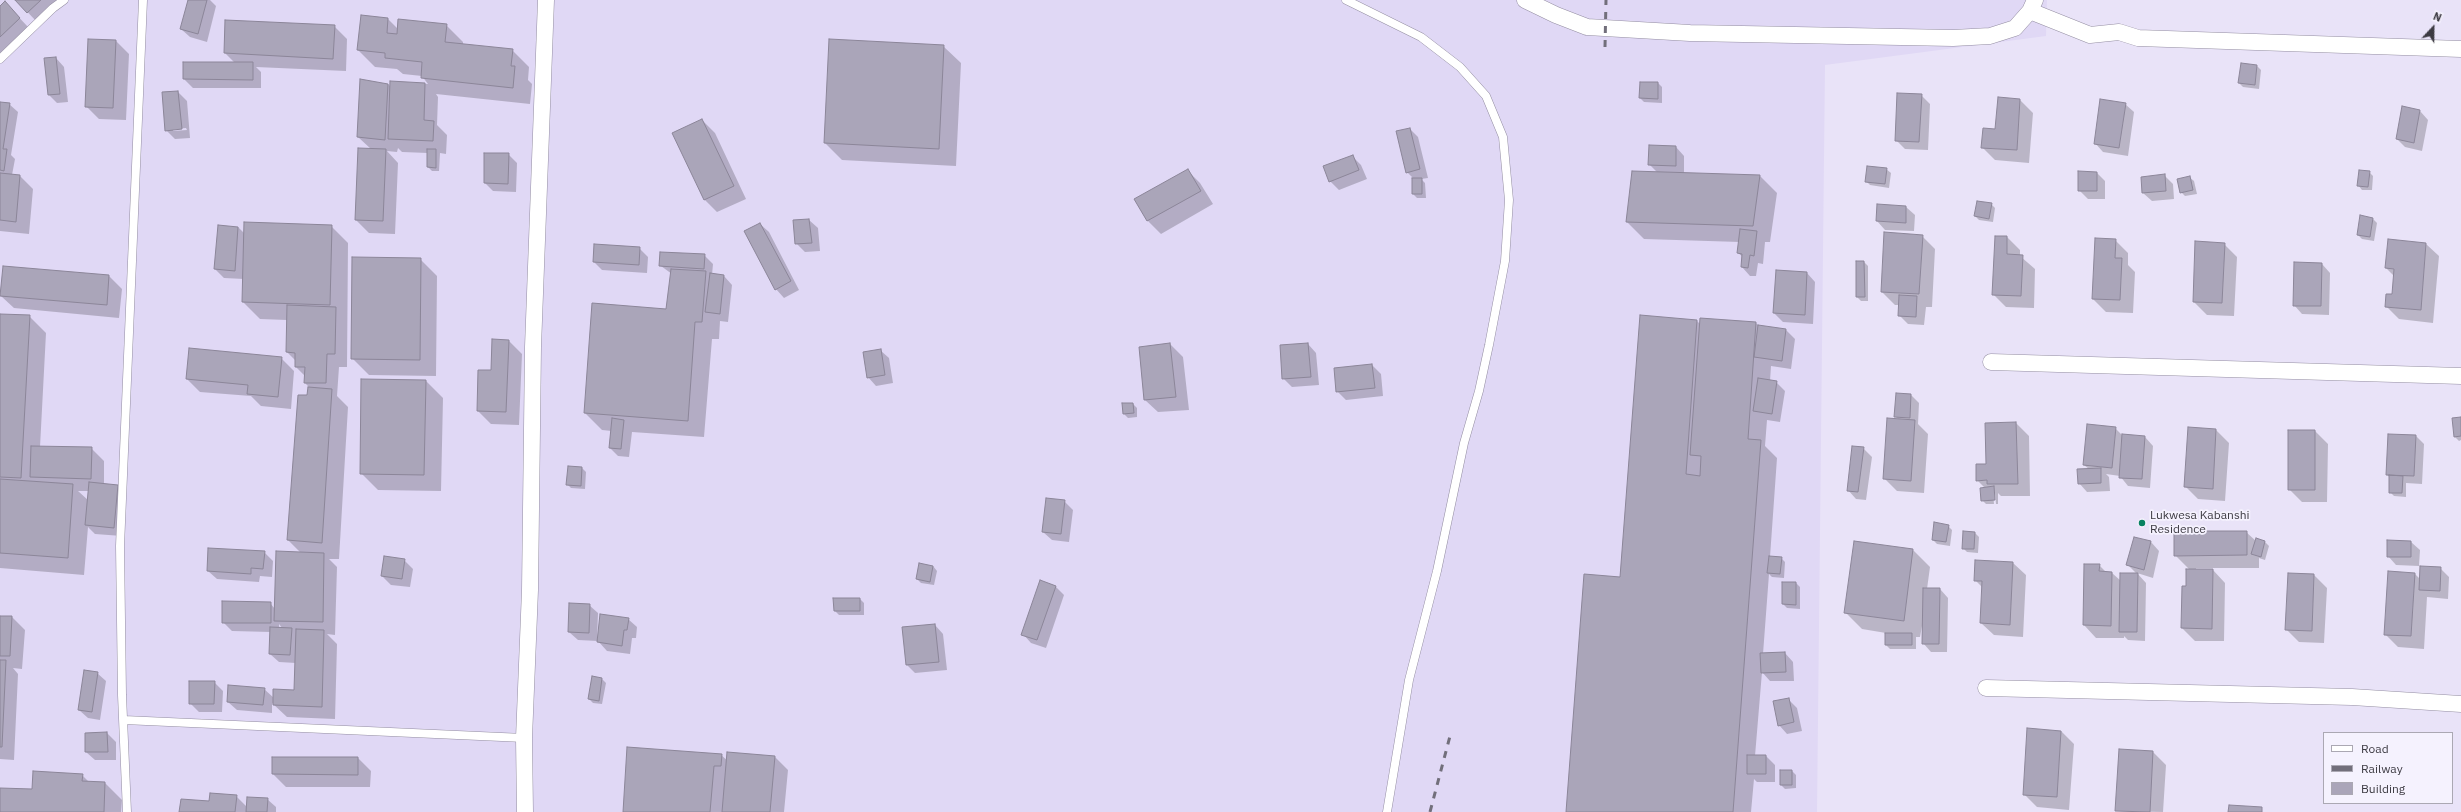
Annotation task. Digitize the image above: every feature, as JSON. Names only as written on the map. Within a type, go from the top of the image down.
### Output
[{"type":"street","points":[[525,812],[524,738],[530,590],[536,236],[546,0]]},
{"type":"street","points":[[1525,0],[1556,15],[1587,27],[1690,32],[1953,38],[1990,36],[2015,28],[2033,5],[2090,34],[2119,32],[2138,38],[2461,49]]},
{"type":"street","points":[[1991,362],[2461,376]]},
{"type":"street","points":[[1986,688],[2352,697],[2461,704]]},
{"type":"lane","points":[[0,59],[53,8],[64,0]]},
{"type":"lane","points":[[127,812],[122,695],[120,546],[143,0]]},
{"type":"lane","points":[[1346,0],[1421,37],[1460,67],[1486,96],[1504,137],[1509,200],[1505,261],[1489,345],[1479,391],[1464,443],[1437,571],[1409,680],[1387,812]]},
{"type":"lane","points":[[124,720],[524,738]]},
{"type":"shaded area","points":[[0,0],[2047,0],[2046,36],[1825,65],[1817,812],[0,812]]},
{"type":"building","points":[[15,0],[41,0],[27,13]]},
{"type":"building","points":[[188,0],[207,0],[198,34],[180,29]]},
{"type":"building","points":[[5,1],[20,18],[0,37],[0,6]]},
{"type":"building","points":[[361,15],[388,18],[387,33],[397,34],[398,19],[447,24],[445,42],[513,49],[511,66],[515,66],[513,88],[421,78],[422,62],[385,58],[385,53],[357,50]]},
{"type":"building","points":[[225,20],[335,25],[333,59],[224,53]]},
{"type":"building","points":[[88,39],[116,40],[113,108],[85,107]]},
{"type":"building","points":[[829,39],[944,45],[939,149],[824,143]]},
{"type":"building","points":[[56,57],[60,94],[48,95],[44,58]]},
{"type":"building","points":[[183,62],[253,62],[253,80],[183,79]]},
{"type":"building","points":[[2241,63],[2257,65],[2255,85],[2238,83]]},
{"type":"building","points":[[360,79],[388,84],[385,140],[357,137]]},
{"type":"building","points":[[390,81],[425,83],[424,120],[434,121],[433,141],[388,139]]},
{"type":"building","points":[[1640,82],[1658,82],[1658,99],[1639,98]]},
{"type":"building","points":[[178,91],[182,129],[165,131],[162,92]]},
{"type":"building","points":[[1897,93],[1922,94],[1919,142],[1895,141]]},
{"type":"building","points":[[1998,97],[2020,99],[2017,150],[1981,148],[1983,128],[1995,129]]},
{"type":"building","points":[[2100,99],[2126,103],[2119,148],[2094,144]]},
{"type":"building","points":[[0,102],[10,103],[3,149],[7,149],[4,171],[0,170]]},
{"type":"building","points":[[2402,106],[2420,110],[2414,143],[2396,139]]},
{"type":"building","points":[[702,119],[734,186],[704,200],[672,133]]},
{"type":"building","points":[[1410,128],[1420,169],[1406,173],[1396,131]]},
{"type":"building","points":[[1649,145],[1676,146],[1676,166],[1648,165]]},
{"type":"building","points":[[358,148],[386,149],[383,221],[355,220]]},
{"type":"building","points":[[427,149],[436,149],[436,168],[427,167]]},
{"type":"building","points":[[484,153],[509,153],[508,184],[484,183]]},
{"type":"building","points":[[1353,155],[1359,170],[1329,182],[1323,166]]},
{"type":"building","points":[[1867,166],[1887,168],[1885,184],[1865,182]]},
{"type":"building","points":[[1188,169],[1201,191],[1147,221],[1134,199]]},
{"type":"building","points":[[2359,170],[2370,171],[2368,187],[2357,186]]},
{"type":"building","points":[[1632,171],[1760,175],[1753,226],[1626,222]]},
{"type":"building","points":[[2078,171],[2097,172],[2097,191],[2078,191]]},
{"type":"building","points":[[0,173],[20,175],[16,222],[0,220]]},
{"type":"building","points":[[2165,174],[2166,191],[2142,193],[2141,177]]},
{"type":"building","points":[[2190,176],[2193,190],[2180,193],[2177,179]]},
{"type":"building","points":[[1412,178],[1422,178],[1422,194],[1412,194]]},
{"type":"building","points":[[1977,201],[1992,203],[1989,219],[1974,216]]},
{"type":"building","points":[[1877,204],[1906,206],[1906,223],[1876,221]]},
{"type":"building","points":[[2360,215],[2373,218],[2370,237],[2357,235]]},
{"type":"building","points":[[809,219],[812,243],[795,244],[793,220]]},
{"type":"building","points":[[244,222],[332,225],[330,305],[242,302]]},
{"type":"building","points":[[760,223],[791,281],[775,290],[744,231]]},
{"type":"building","points":[[218,225],[238,227],[235,271],[214,269]]},
{"type":"building","points":[[1740,229],[1757,231],[1754,256],[1750,255],[1748,268],[1741,267],[1742,254],[1737,253]]},
{"type":"building","points":[[1884,232],[1923,235],[1919,294],[1881,292]]},
{"type":"building","points":[[1995,236],[2007,236],[2007,254],[2023,255],[2021,296],[1992,295]]},
{"type":"building","points":[[2095,238],[2116,239],[2115,258],[2122,258],[2120,300],[2092,299]]},
{"type":"building","points":[[2388,239],[2426,243],[2421,310],[2385,307],[2386,294],[2392,294],[2394,269],[2385,268]]},
{"type":"building","points":[[2195,241],[2225,243],[2222,303],[2193,302]]},
{"type":"building","points":[[594,244],[640,247],[639,265],[593,262]]},
{"type":"building","points":[[660,252],[705,254],[704,269],[659,266]]},
{"type":"building","points":[[352,257],[421,258],[420,360],[351,359]]},
{"type":"building","points":[[1856,261],[1864,261],[1865,297],[1856,297]]},
{"type":"building","points":[[2294,262],[2322,263],[2321,306],[2293,306]]},
{"type":"building","points":[[3,266],[109,275],[107,305],[0,296]]},
{"type":"building","points":[[671,269],[706,271],[702,322],[695,322],[688,421],[584,413],[592,303],[666,309]]},
{"type":"building","points":[[1776,270],[1807,272],[1805,315],[1773,313]]},
{"type":"building","points":[[710,273],[724,275],[720,314],[705,312]]},
{"type":"building","points":[[1899,295],[1917,296],[1916,317],[1898,316]]},
{"type":"building","points":[[287,305],[336,307],[335,354],[327,354],[326,383],[304,383],[305,367],[295,367],[295,353],[286,352]]},
{"type":"building","points":[[0,314],[30,315],[21,478],[0,477]]},
{"type":"building","points":[[1640,315],[1697,320],[1686,474],[1700,476],[1701,456],[1690,455],[1700,318],[1756,322],[1748,439],[1761,440],[1733,812],[1566,812],[1584,574],[1620,577]]},
{"type":"building","points":[[1758,325],[1786,329],[1782,361],[1754,357]]},
{"type":"building","points":[[492,339],[509,340],[506,412],[477,411],[478,370],[491,370]]},
{"type":"building","points":[[1170,343],[1176,397],[1144,400],[1139,347]]},
{"type":"building","points":[[1308,343],[1311,377],[1282,379],[1280,345]]},
{"type":"building","points":[[189,348],[282,357],[278,397],[247,394],[248,385],[186,379]]},
{"type":"building","points":[[881,349],[885,375],[867,378],[863,352]]},
{"type":"building","points":[[1372,364],[1375,388],[1336,392],[1334,368]]},
{"type":"building","points":[[1758,378],[1777,381],[1772,414],[1753,411]]},
{"type":"building","points":[[361,379],[426,380],[424,475],[360,474]]},
{"type":"building","points":[[308,387],[332,389],[322,543],[287,540],[298,395],[307,395]]},
{"type":"building","points":[[1896,393],[1911,394],[1910,418],[1894,417]]},
{"type":"building","points":[[1122,403],[1133,403],[1134,413],[1123,414]]},
{"type":"building","points":[[2461,417],[2461,436],[2454,437],[2452,418]]},
{"type":"building","points":[[612,418],[624,420],[621,449],[609,448]]},
{"type":"building","points":[[1887,418],[1915,420],[1911,481],[1883,479]]},
{"type":"building","points":[[2016,422],[2018,484],[1987,484],[1987,480],[1976,481],[1976,464],[1986,464],[1985,423]]},
{"type":"building","points":[[2087,424],[2116,427],[2112,468],[2083,465]]},
{"type":"building","points":[[2188,427],[2216,429],[2213,489],[2184,487]]},
{"type":"building","points":[[2288,430],[2315,430],[2315,490],[2288,490]]},
{"type":"building","points":[[2122,434],[2145,436],[2142,479],[2119,478]]},
{"type":"building","points":[[2388,434],[2416,435],[2414,476],[2386,475]]},
{"type":"building","points":[[31,446],[92,447],[91,479],[30,477]]},
{"type":"building","points":[[1852,446],[1864,447],[1858,492],[1847,491]]},
{"type":"building","points":[[568,466],[582,467],[581,486],[566,485]]},
{"type":"building","points":[[2101,468],[2101,483],[2078,484],[2077,469]]},
{"type":"building","points":[[2389,475],[2403,476],[2402,493],[2389,493]]},
{"type":"building","points":[[0,479],[73,484],[68,558],[0,553]]},
{"type":"building","points":[[89,482],[118,485],[114,528],[85,525]]},
{"type":"building","points":[[1994,486],[1995,500],[1981,501],[1980,488]]},
{"type":"building","points":[[1046,498],[1065,500],[1061,534],[1042,532]]},
{"type":"building","points":[[1934,522],[1949,525],[1946,542],[1932,540]]},
{"type":"building","points":[[1963,531],[1975,532],[1974,549],[1962,549]]},
{"type":"building","points":[[2174,531],[2247,531],[2247,555],[2174,556]]},
{"type":"building","points":[[2134,537],[2151,541],[2144,570],[2126,565]]},
{"type":"building","points":[[2256,538],[2265,541],[2261,557],[2251,554]]},
{"type":"building","points":[[2387,540],[2411,541],[2411,557],[2387,557]]},
{"type":"building","points":[[1854,541],[1913,549],[1904,621],[1844,613]]},
{"type":"building","points":[[208,548],[265,551],[263,569],[251,568],[251,574],[207,571]]},
{"type":"building","points":[[276,551],[324,553],[323,622],[274,621]]},
{"type":"building","points":[[384,556],[405,559],[402,579],[381,576]]},
{"type":"building","points":[[1769,556],[1782,557],[1780,574],[1767,573]]},
{"type":"building","points":[[1975,560],[2013,562],[2010,625],[1980,623],[1982,581],[1974,581]]},
{"type":"building","points":[[919,563],[933,566],[930,582],[916,579]]},
{"type":"building","points":[[2084,564],[2100,564],[2099,571],[2112,572],[2111,626],[2083,625]]},
{"type":"building","points":[[2420,566],[2441,567],[2440,591],[2419,590]]},
{"type":"building","points":[[2186,569],[2213,569],[2212,629],[2181,628],[2182,586],[2186,586]]},
{"type":"building","points":[[2388,571],[2415,573],[2411,636],[2384,635]]},
{"type":"building","points":[[2120,573],[2138,573],[2137,632],[2119,632]]},
{"type":"building","points":[[2288,573],[2314,574],[2312,631],[2285,630]]},
{"type":"building","points":[[1040,580],[1056,586],[1037,640],[1021,635]]},
{"type":"building","points":[[1782,582],[1796,582],[1796,605],[1782,604]]},
{"type":"building","points":[[1923,588],[1940,588],[1939,644],[1922,644]]},
{"type":"building","points":[[833,598],[860,598],[860,611],[834,611]]},
{"type":"building","points":[[222,601],[271,602],[271,623],[222,623]]},
{"type":"building","points":[[569,603],[590,604],[589,633],[568,632]]},
{"type":"building","points":[[600,614],[629,618],[627,630],[624,630],[622,646],[597,642]]},
{"type":"building","points":[[0,616],[12,616],[10,656],[0,656]]},
{"type":"building","points":[[935,624],[939,662],[906,665],[902,627]]},
{"type":"building","points":[[270,627],[292,628],[290,655],[269,654]]},
{"type":"building","points":[[296,629],[324,630],[322,707],[273,705],[273,689],[294,690]]},
{"type":"building","points":[[1885,633],[1912,633],[1912,645],[1885,645]]},
{"type":"building","points":[[1785,652],[1786,672],[1761,673],[1760,653]]},
{"type":"building","points":[[0,660],[6,660],[2,747],[0,747]]},
{"type":"building","points":[[84,670],[98,672],[92,712],[78,710]]},
{"type":"building","points":[[592,676],[602,678],[599,701],[588,699]]},
{"type":"building","points":[[189,681],[215,681],[214,704],[189,704]]},
{"type":"building","points":[[228,685],[265,688],[263,705],[227,702]]},
{"type":"building","points":[[1789,698],[1794,722],[1778,726],[1773,701]]},
{"type":"building","points":[[2027,728],[2061,731],[2057,797],[2023,795]]},
{"type":"building","points":[[107,732],[108,752],[85,752],[85,733]]},
{"type":"building","points":[[627,747],[722,754],[721,766],[714,766],[710,812],[623,812]]},
{"type":"building","points":[[2119,749],[2153,751],[2150,812],[2115,811]]},
{"type":"building","points":[[727,752],[775,756],[770,812],[722,812]]},
{"type":"building","points":[[1747,755],[1766,755],[1766,774],[1747,774]]},
{"type":"building","points":[[272,757],[358,757],[358,775],[272,774]]},
{"type":"building","points":[[1780,770],[1792,770],[1792,785],[1780,785]]},
{"type":"building","points":[[33,771],[83,774],[82,781],[105,782],[104,812],[0,812],[0,788],[32,789]]},
{"type":"building","points":[[210,793],[237,795],[235,812],[179,812],[181,799],[209,801]]},
{"type":"building","points":[[247,797],[268,798],[267,812],[246,812]]},
{"type":"building","points":[[2229,805],[2262,807],[2262,812],[2228,812]]},
{"type":"railway","points":[[1605,47],[1606,0]]},
{"type":"railway","points":[[1430,812],[1450,736]]},
{"type":"place","name":"Lukwesa Kabanshi Residence","points":[[2142,523]]}]
